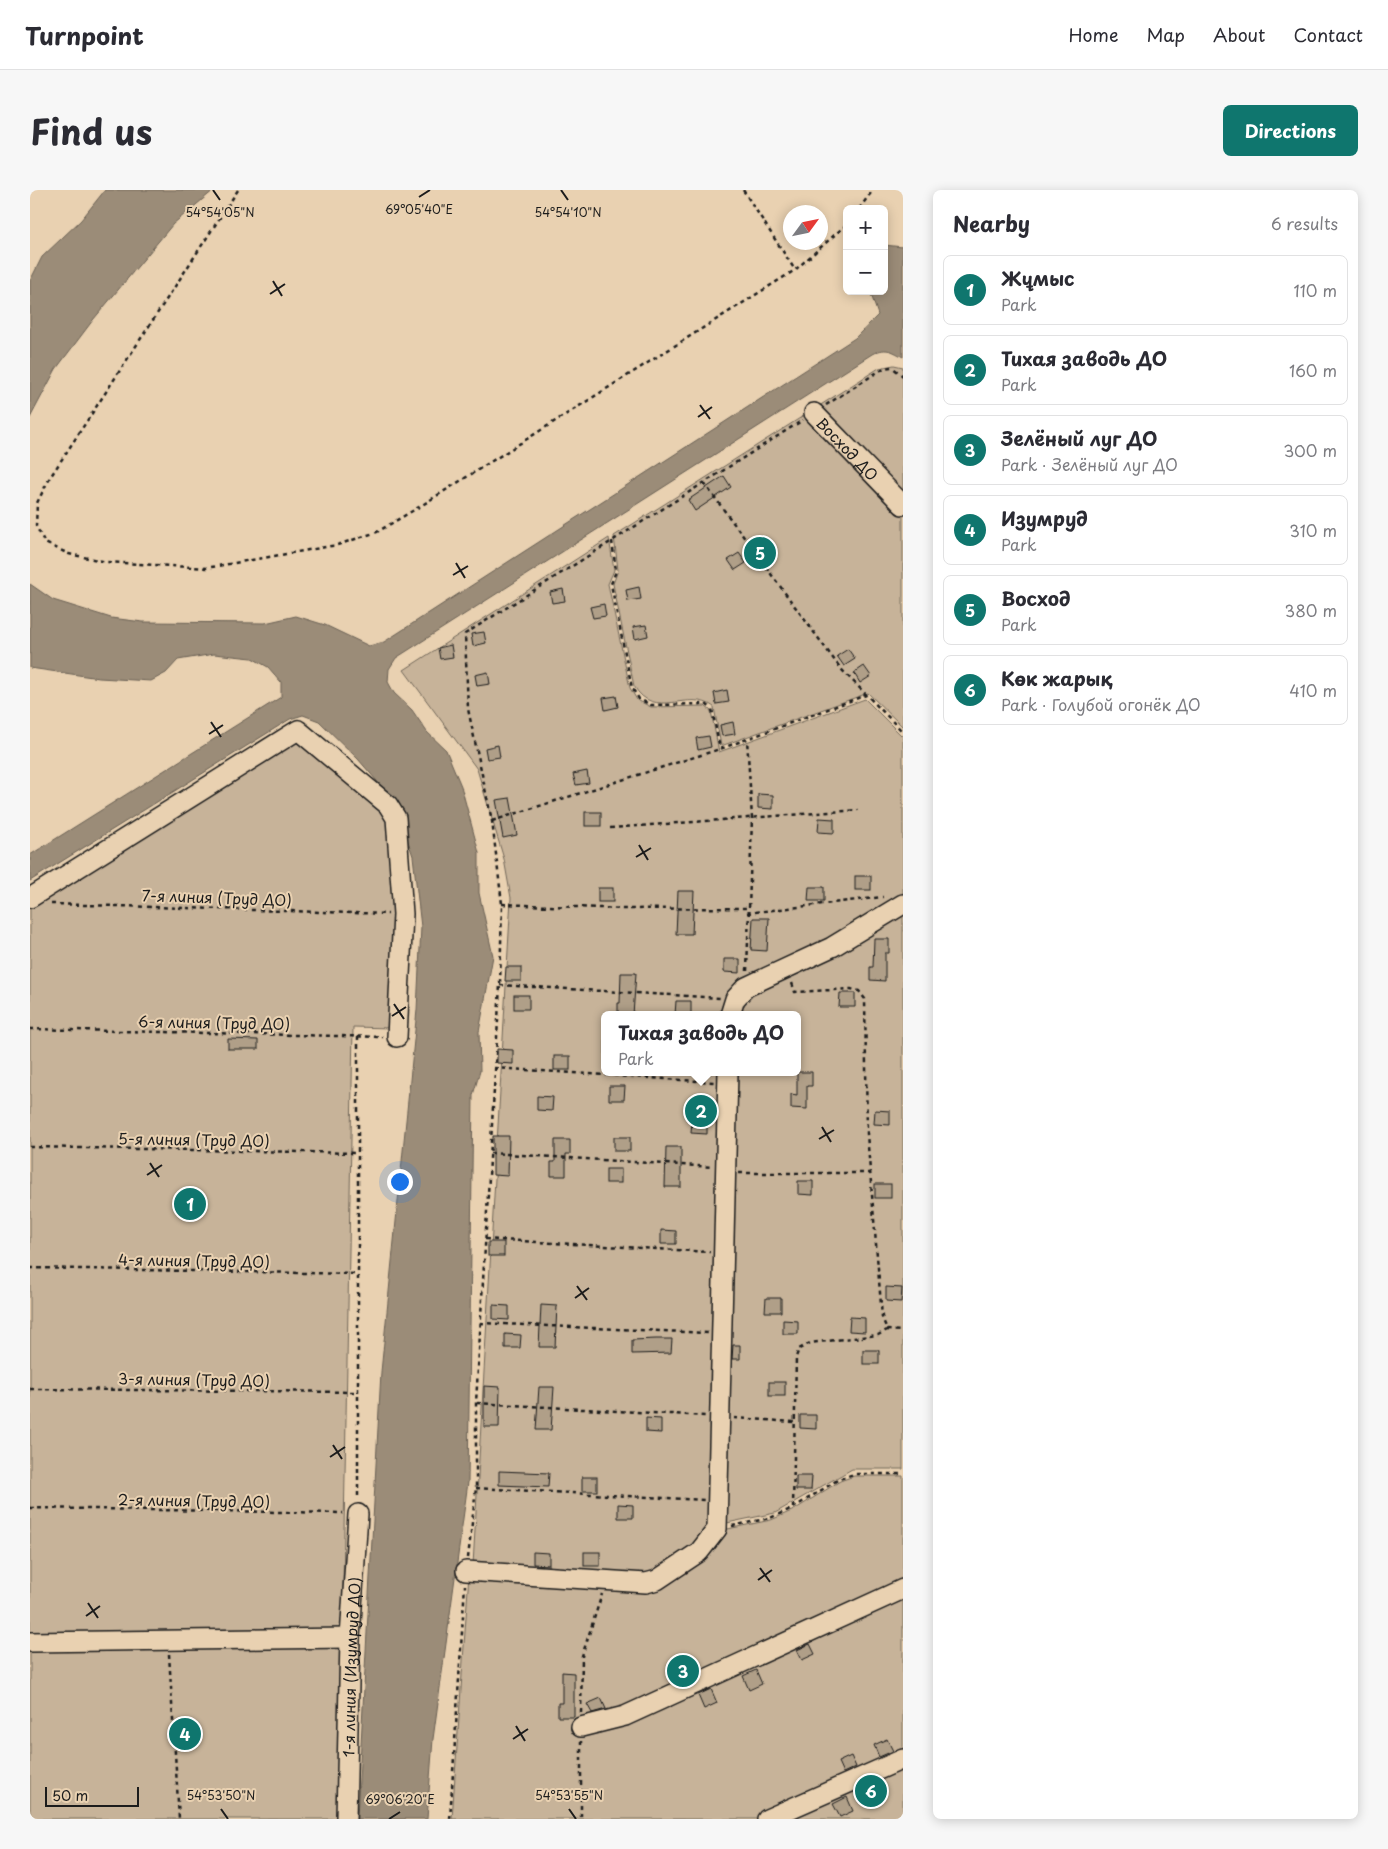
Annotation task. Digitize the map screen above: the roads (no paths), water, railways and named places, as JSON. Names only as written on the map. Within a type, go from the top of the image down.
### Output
[{"type":"street","name":"Восход ДО","points":[[814,413],[903,505]]},
{"type":"street","points":[[30,898],[298,730],[388,805],[396,818],[403,914],[397,1037]]},
{"type":"street","points":[[737,1000],[786,968],[832,947],[902,905]]},
{"type":"street","points":[[466,1571],[646,1584],[657,1580],[699,1552],[717,1529],[728,1078]]},
{"type":"street","name":"1-я линия (Изумруд ДО)","points":[[346,1819],[350,1638],[358,1514]]},
{"type":"street","points":[[581,1727],[625,1716],[903,1589]]},
{"type":"street","points":[[30,1642],[350,1638]]},
{"type":"street","points":[[767,1819],[903,1759]]},
{"type":"place","name":"Восход","points":[[760,553]]},
{"type":"place","name":"Тихая заводь ДО","points":[[701,1111]]},
{"type":"place","name":"Жұмыс","points":[[190,1204]]},
{"type":"place","name":"Зелёный луг ДО","points":[[683,1671]]},
{"type":"place","name":"Изумруд","points":[[185,1734]]},
{"type":"place","name":"Көк жарық","points":[[871,1791]]}]
